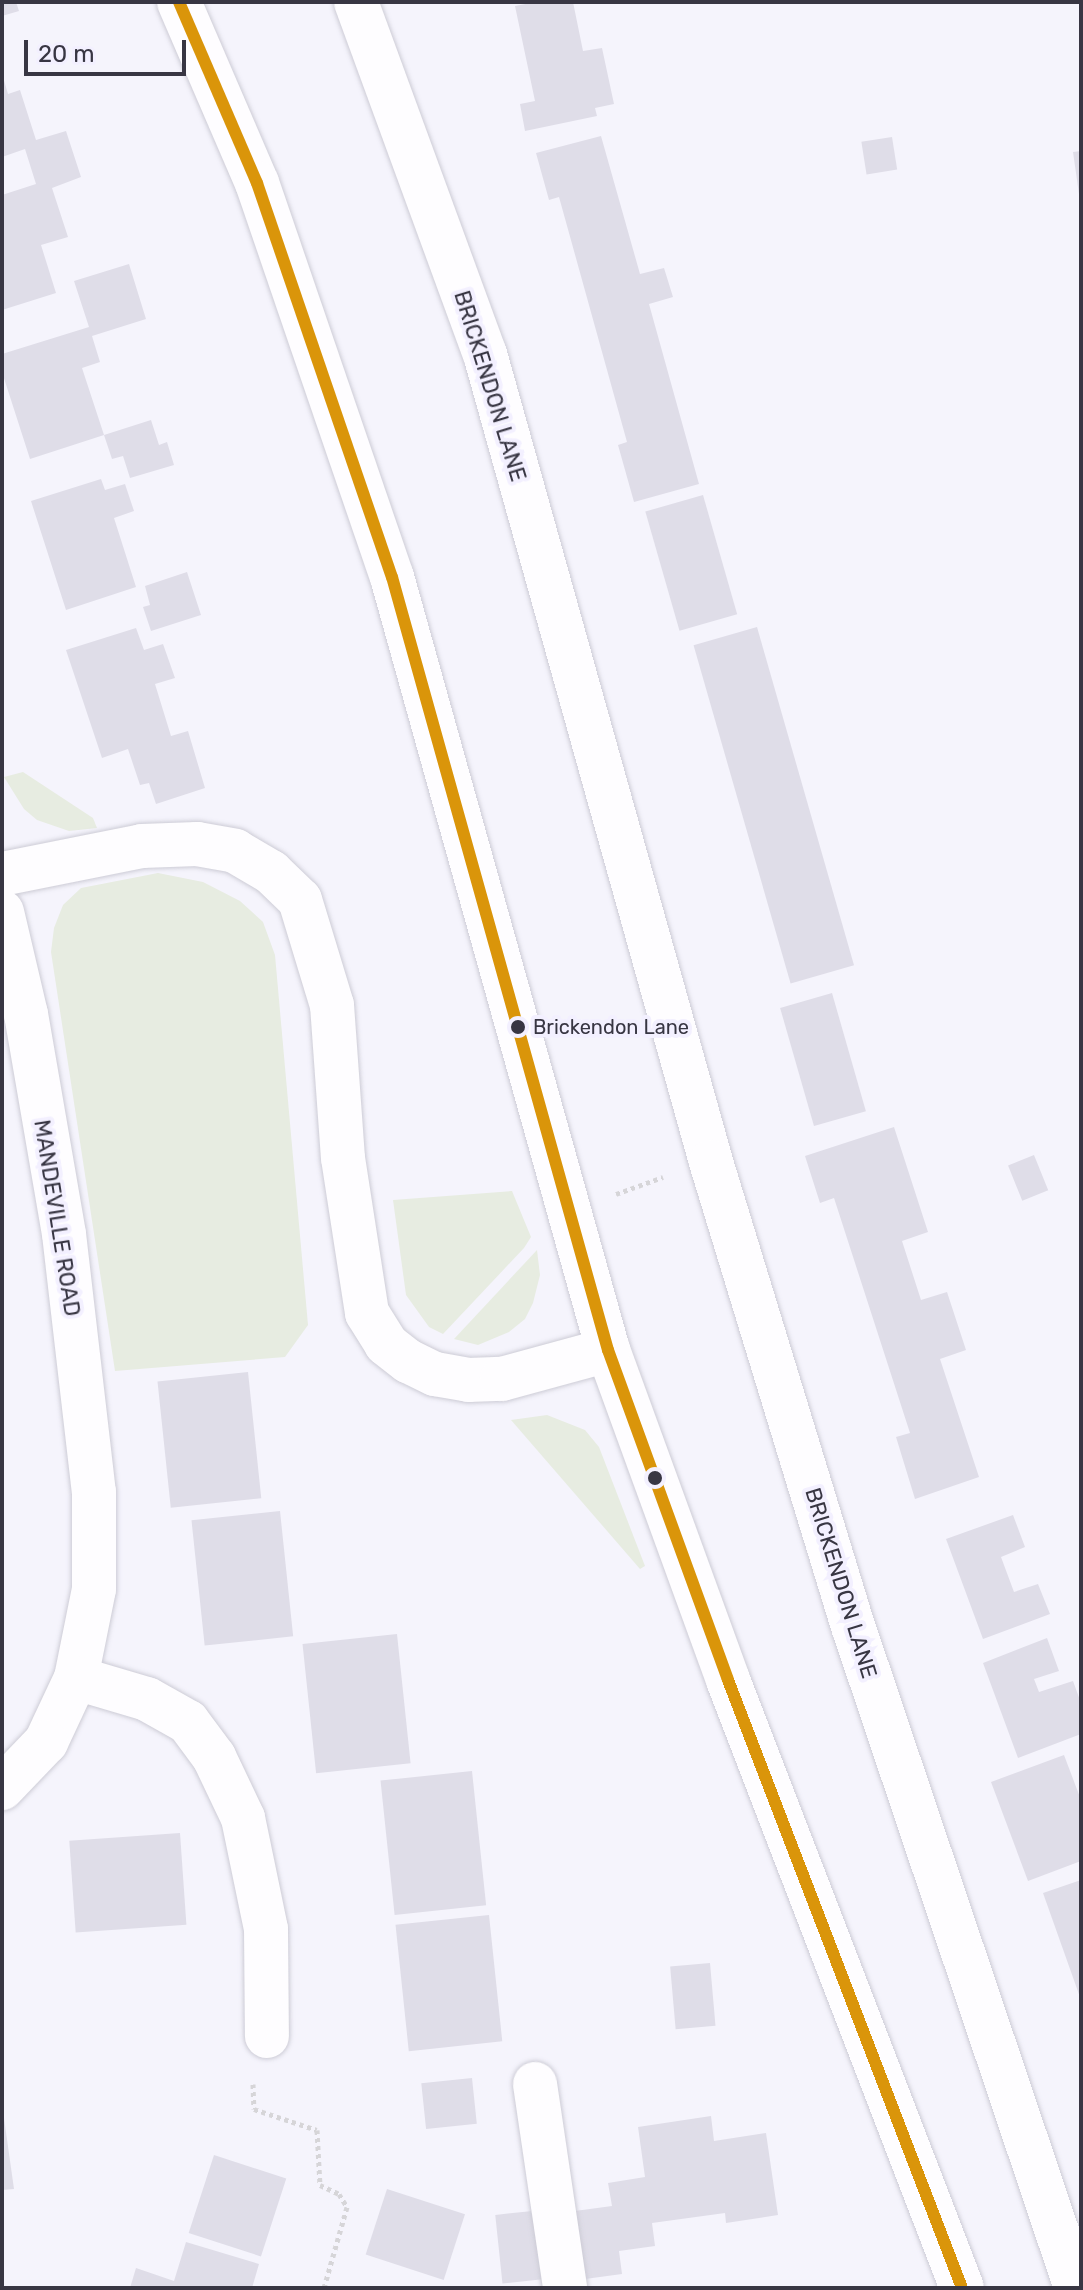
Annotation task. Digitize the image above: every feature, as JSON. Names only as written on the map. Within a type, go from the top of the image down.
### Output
[{"type":"street","points":[[179,2],[257,183],[392,577],[608,1350],[728,1680],[962,2288]]},
{"type":"street","name":"BRICKENDON LANE","points":[[356,2],[485,354],[711,1162],[858,1641],[1076,2288]]},
{"type":"street","points":[[2,874],[142,846],[197,844],[235,851],[271,872],[300,900],[332,1005],[343,1158],[367,1313],[386,1344],[408,1361],[435,1374],[468,1380],[502,1379],[608,1350]]},
{"type":"street","name":"MANDEVILLE ROAD","points":[[2,912],[26,1014],[64,1234],[94,1492],[94,1589],[76,1678],[46,1742],[2,1788]]},
{"type":"street","points":[[76,1678],[147,1699],[188,1722],[214,1757],[243,1818],[266,1929],[267,2036]]},
{"type":"street","points":[[535,2084],[565,2288]]},
{"type":"path","points":[[616,1194],[670,1175]]},
{"type":"path","points":[[267,2036],[252,2061],[254,2109],[317,2130],[320,2185],[339,2194],[347,2207],[324,2288]]},
{"type":"shaded area","points":[[23,772],[93,818],[97,828],[69,831],[37,820],[24,809],[4,777]]},
{"type":"shaded area","points":[[158,873],[203,882],[240,901],[263,922],[275,955],[308,1325],[285,1357],[115,1371],[51,952],[54,928],[63,905],[81,888]]},
{"type":"shaded area","points":[[512,1191],[531,1237],[443,1334],[429,1327],[406,1295],[393,1200]]},
{"type":"shaded area","points":[[537,1250],[540,1275],[533,1303],[525,1319],[509,1332],[478,1345],[454,1339]]},
{"type":"shaded area","points":[[547,1415],[585,1430],[599,1447],[645,1566],[640,1569],[511,1420]]},
{"type":"building","points":[[2,2],[16,2],[19,11],[2,16]]},
{"type":"building","points":[[536,2],[573,2],[583,51],[602,48],[614,104],[595,108],[597,116],[525,131],[520,104],[535,101],[515,6]]},
{"type":"building","points":[[3,77],[8,94],[20,90],[36,140],[66,131],[81,177],[52,188],[68,237],[41,245],[56,293],[2,310],[2,195],[36,184],[25,149],[2,157]]},
{"type":"building","points":[[601,136],[640,274],[664,268],[673,297],[649,304],[699,484],[634,502],[618,445],[627,442],[559,197],[549,200],[536,153]]},
{"type":"building","points":[[892,137],[897,170],[867,174],[861,142]]},
{"type":"building","points":[[1081,151],[1081,194],[1079,194],[1073,152]]},
{"type":"building","points":[[129,264],[146,319],[92,336],[100,362],[82,368],[104,435],[30,459],[2,372],[2,354],[89,327],[74,281]]},
{"type":"building","points":[[151,420],[159,445],[167,442],[174,465],[130,478],[123,456],[112,459],[104,435]]},
{"type":"building","points":[[101,479],[105,490],[125,484],[134,511],[114,518],[136,587],[66,610],[31,501]]},
{"type":"building","points":[[703,495],[737,614],[680,631],[645,512]]},
{"type":"building","points":[[187,572],[201,615],[151,631],[143,607],[150,605],[145,586]]},
{"type":"building","points":[[757,627],[854,965],[791,984],[694,645]]},
{"type":"building","points":[[136,628],[144,650],[163,644],[175,678],[155,684],[171,736],[188,731],[205,788],[156,804],[149,783],[140,785],[128,749],[102,758],[66,650]]},
{"type":"building","points":[[832,993],[866,1111],[814,1126],[780,1008]]},
{"type":"building","points":[[894,1127],[928,1232],[902,1241],[921,1300],[947,1292],[966,1350],[940,1359],[979,1477],[915,1499],[896,1437],[910,1433],[834,1198],[820,1203],[805,1156]]},
{"type":"building","points":[[1034,1155],[1048,1190],[1022,1201],[1008,1165]]},
{"type":"building","points":[[248,1372],[261,1498],[171,1508],[157,1382]]},
{"type":"building","points":[[280,1511],[293,1636],[205,1646],[191,1520]]},
{"type":"building","points":[[1013,1515],[1025,1547],[1001,1557],[1014,1592],[1038,1584],[1050,1614],[983,1639],[946,1539]]},
{"type":"building","points":[[397,1634],[411,1763],[316,1773],[303,1644]]},
{"type":"building","points":[[1047,1638],[1059,1671],[1034,1679],[1039,1692],[1073,1681],[1081,1703],[1081,1734],[1018,1758],[983,1663]]},
{"type":"building","points":[[1064,1755],[1081,1800],[1081,1861],[1028,1881],[991,1782]]},
{"type":"building","points":[[472,1771],[486,1905],[395,1915],[381,1781]]},
{"type":"building","points":[[180,1833],[186,1925],[76,1933],[69,1841]]},
{"type":"building","points":[[1081,1880],[1081,2000],[1043,1893]]},
{"type":"building","points":[[489,1915],[502,2041],[409,2051],[396,1925]]},
{"type":"building","points":[[710,1963],[715,2026],[676,2029],[670,1966]]},
{"type":"building","points":[[472,2078],[477,2124],[426,2129],[421,2083]]},
{"type":"building","points":[[2,2104],[14,2189],[2,2190]]},
{"type":"building","points":[[711,2116],[714,2141],[766,2133],[778,2215],[726,2223],[725,2213],[652,2223],[655,2246],[619,2251],[622,2274],[585,2279],[575,2211],[612,2206],[608,2183],[645,2177],[638,2127]]},
{"type":"building","points":[[214,2155],[286,2178],[261,2256],[189,2233]]},
{"type":"building","points":[[387,2189],[465,2214],[444,2280],[366,2255]]},
{"type":"building","points":[[542,2210],[549,2279],[502,2284],[495,2215]]},
{"type":"building","points":[[186,2242],[259,2264],[252,2288],[130,2288],[136,2268],[174,2281]]},
{"type":"transit line","points":[[179,2],[257,183],[392,577],[608,1350],[728,1680],[962,2288]]},
{"type":"place","name":"Brickendon Lane","points":[[518,1027]]}]
